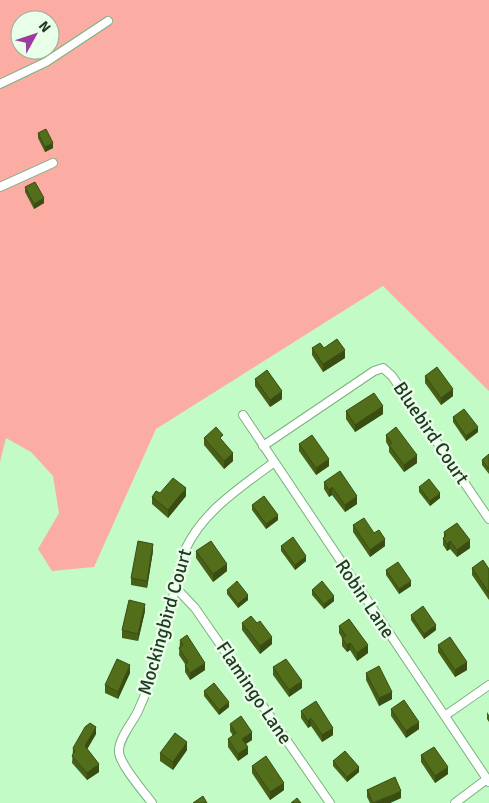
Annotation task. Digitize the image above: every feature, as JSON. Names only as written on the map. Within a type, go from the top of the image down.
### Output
[{"type":"street","points":[[0,84],[46,62],[108,21]]},
{"type":"street","points":[[0,187],[53,163]]},
{"type":"street","name":"Bluebird Court","points":[[263,446],[374,371],[383,368],[392,376],[489,519]]},
{"type":"street","name":"Robin Lane","points":[[243,415],[273,463],[430,696],[446,715],[488,780]]},
{"type":"street","name":"Mockingbird Court","points":[[152,803],[124,764],[119,752],[139,710],[153,671],[185,550],[192,535],[214,508],[273,463]]},
{"type":"street","name":"Flamingo Lane","points":[[175,587],[196,608],[330,803]]},
{"type":"street","points":[[446,715],[489,685]]},
{"type":"street","points":[[455,803],[488,780]]},
{"type":"shaded area","points":[[0,0],[489,0],[489,391],[383,286],[156,429],[94,567],[52,571],[38,549],[59,513],[53,476],[31,452],[6,438],[0,462]]},
{"type":"building","points":[[46,129],[53,143],[45,147],[38,133]]},
{"type":"building","points":[[35,182],[44,198],[34,204],[25,187]]},
{"type":"building","points":[[337,339],[345,350],[323,364],[312,348],[320,343],[324,348]]},
{"type":"building","points":[[437,367],[453,389],[441,398],[425,376]]},
{"type":"building","points":[[267,370],[282,391],[270,400],[255,379]]},
{"type":"building","points":[[374,393],[383,406],[355,425],[346,411]]},
{"type":"building","points":[[464,409],[478,427],[466,436],[453,417]]},
{"type":"building","points":[[216,427],[223,435],[220,438],[233,453],[224,461],[204,438]]},
{"type":"building","points":[[396,427],[417,455],[404,465],[389,445],[392,443],[386,435]]},
{"type":"building","points":[[312,435],[329,459],[316,468],[299,444]]},
{"type":"building","points":[[489,454],[489,469],[482,460]]},
{"type":"building","points":[[340,471],[357,496],[345,505],[332,487],[329,490],[324,482]]},
{"type":"building","points":[[173,478],[186,488],[168,510],[152,497],[156,491],[160,493]]},
{"type":"building","points":[[429,479],[440,493],[430,501],[419,487]]},
{"type":"building","points":[[264,496],[278,515],[266,524],[252,505]]},
{"type":"building","points":[[364,518],[374,533],[379,530],[385,539],[370,550],[353,525]]},
{"type":"building","points":[[457,523],[470,540],[457,550],[450,541],[447,544],[443,538],[446,536],[444,532]]},
{"type":"building","points":[[293,537],[306,556],[295,565],[281,546]]},
{"type":"building","points":[[138,541],[153,544],[147,581],[131,578]]},
{"type":"building","points":[[211,541],[227,564],[213,574],[196,551]]},
{"type":"building","points":[[483,560],[489,569],[489,593],[472,568]]},
{"type":"building","points":[[398,562],[411,581],[399,589],[386,570]]},
{"type":"building","points":[[237,581],[248,595],[238,604],[227,590]]},
{"type":"building","points":[[322,581],[334,596],[324,604],[312,590]]},
{"type":"building","points":[[129,600],[145,604],[138,634],[122,630]]},
{"type":"building","points":[[423,606],[436,625],[424,634],[411,615]]},
{"type":"building","points":[[251,616],[257,623],[260,621],[272,637],[260,646],[242,623]]},
{"type":"building","points":[[349,619],[368,645],[357,653],[350,643],[347,645],[342,638],[346,636],[339,626]]},
{"type":"building","points":[[187,635],[205,663],[190,673],[185,665],[188,662],[179,648],[183,645],[180,640]]},
{"type":"building","points":[[450,637],[467,662],[455,670],[438,645]]},
{"type":"building","points":[[117,659],[130,665],[118,692],[105,685]]},
{"type":"building","points":[[286,659],[302,681],[289,690],[273,667]]},
{"type":"building","points":[[379,666],[392,692],[379,698],[366,673]]},
{"type":"building","points":[[214,683],[229,702],[219,710],[204,691]]},
{"type":"building","points":[[404,700],[419,722],[406,731],[391,709]]},
{"type":"building","points":[[316,701],[333,728],[322,735],[311,718],[308,721],[301,711]]},
{"type":"building","points":[[241,716],[252,732],[242,739],[248,747],[238,754],[228,739],[236,733],[230,724]]},
{"type":"building","points":[[90,723],[96,727],[85,746],[99,764],[87,773],[72,756],[75,751],[73,748],[85,727]]},
{"type":"building","points":[[175,733],[187,742],[173,762],[160,753]]},
{"type":"building","points":[[434,747],[448,767],[435,776],[421,755]]},
{"type":"building","points":[[345,751],[359,767],[347,777],[333,761]]},
{"type":"building","points":[[266,756],[284,783],[270,792],[252,766]]},
{"type":"building","points":[[395,777],[401,791],[373,803],[367,790]]},
{"type":"building","points":[[203,796],[207,803],[193,803]]},
{"type":"building","points":[[297,798],[301,803],[291,803]]}]
